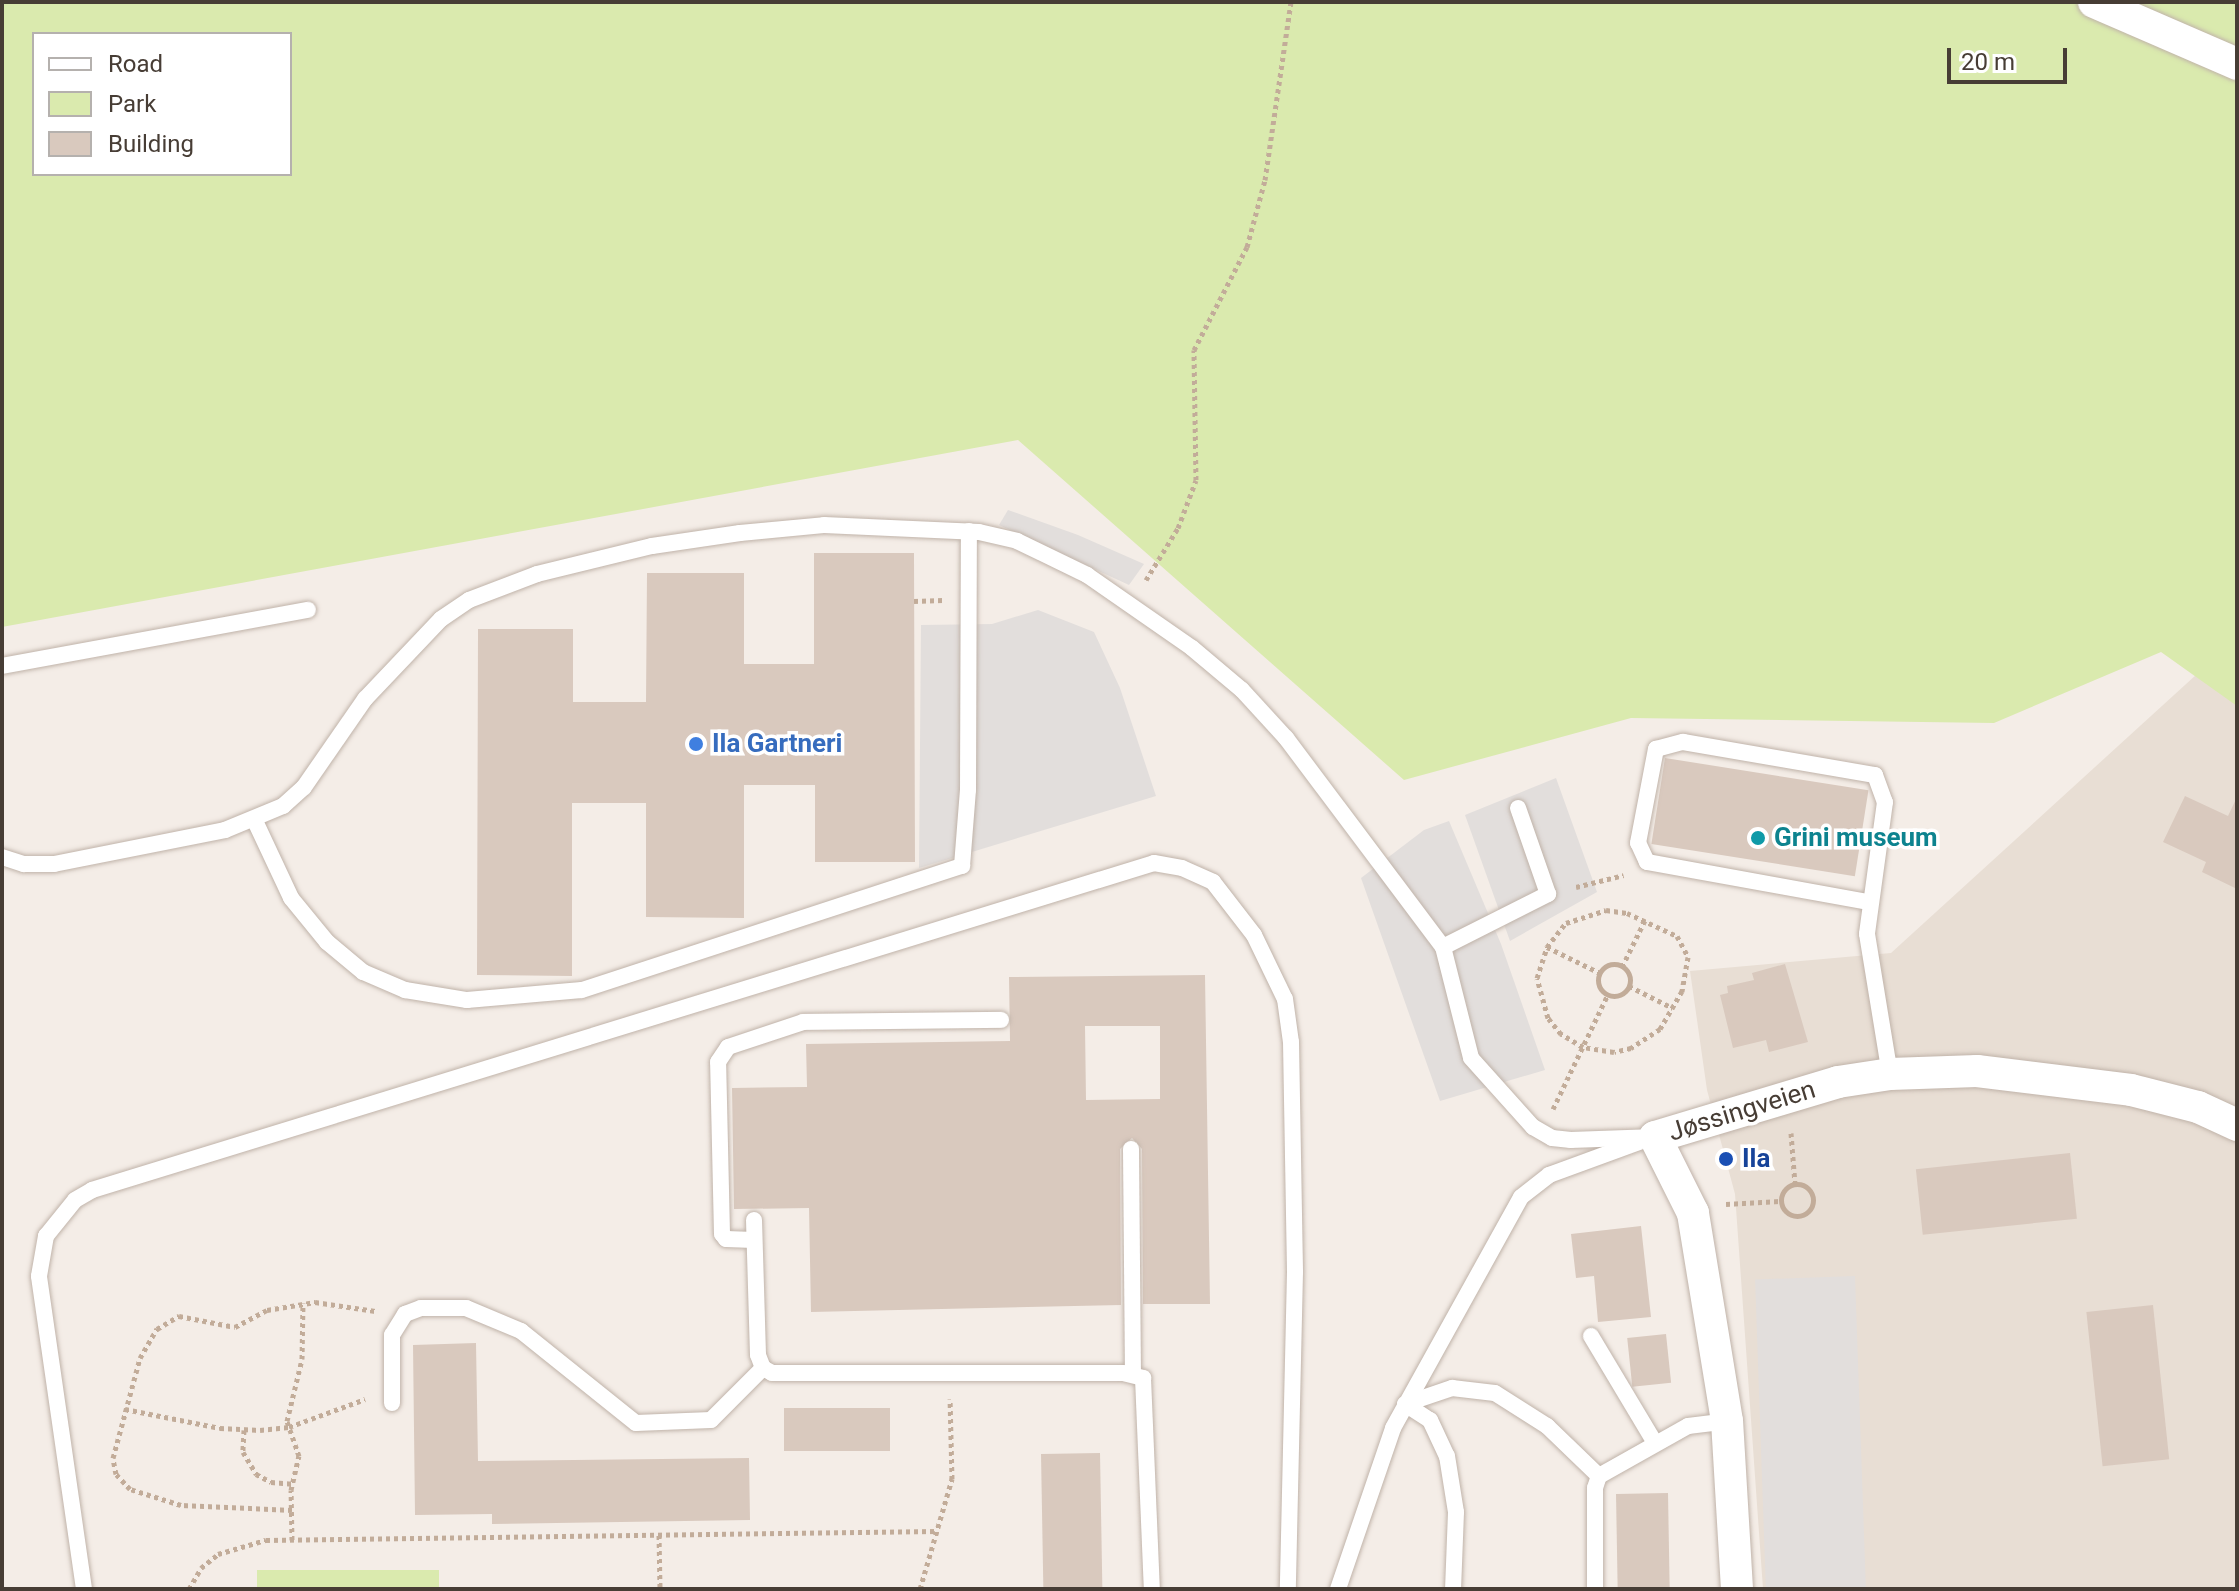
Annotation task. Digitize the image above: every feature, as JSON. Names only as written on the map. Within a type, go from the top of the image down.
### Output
[{"type":"street","points":[[2094,2],[2237,64]]},
{"type":"street","name":"Jøssingveien","points":[[1737,1589],[1727,1421],[1690,1206],[1655,1137],[1788,1096],[1890,1074],[1977,1071],[2073,1079],[2198,1107],[2237,1125]]},
{"type":"lane","points":[[2,857],[24,864],[54,864],[255,821],[304,787],[365,699],[411,646],[469,600],[537,574],[652,546],[740,533],[824,525],[969,531],[1017,541],[1087,575],[1232,682],[1286,738],[1443,947],[1471,1058],[1499,1094],[1542,1132],[1571,1140],[1655,1137]]},
{"type":"lane","points":[[255,821],[291,898],[327,942],[363,972],[405,990],[467,1000],[582,990],[962,866],[968,790],[969,531]]},
{"type":"lane","points":[[2,666],[308,610]]},
{"type":"lane","points":[[1868,902],[1661,868],[1639,854],[1638,843],[1652,759],[1666,743],[1866,770],[1875,775],[1885,802],[1868,902],[1868,949],[1890,1074]]},
{"type":"lane","points":[[1443,947],[1548,894],[1518,808]]},
{"type":"lane","points":[[84,1589],[39,1276],[46,1236],[75,1200],[92,1190],[1154,863],[1182,868],[1213,882],[1254,935],[1285,999],[1291,1042],[1295,1272],[1288,1589]]},
{"type":"lane","points":[[754,1240],[726,1239],[722,1234],[718,1062],[728,1047],[803,1022],[1001,1020]]},
{"type":"lane","points":[[1338,1589],[1405,1404],[1531,1185],[1655,1137]]},
{"type":"lane","points":[[1131,1149],[1133,1373],[1146,1386],[1152,1589]]},
{"type":"lane","points":[[754,1220],[758,1355],[763,1368],[781,1375],[1133,1373]]},
{"type":"lane","points":[[392,1396],[397,1323],[421,1308],[490,1314],[521,1331],[636,1423],[711,1420],[763,1368]]},
{"type":"lane","points":[[1591,1336],[1655,1443]]},
{"type":"lane","points":[[1405,1404],[1452,1388],[1495,1393],[1547,1426],[1599,1476]]},
{"type":"lane","points":[[1405,1404],[1430,1420],[1447,1456],[1456,1512],[1453,1589]]},
{"type":"lane","points":[[1595,1589],[1595,1488],[1599,1476],[1688,1426],[1727,1421]]},
{"type":"path","points":[[1131,606],[1178,528],[1196,480],[1194,350],[1247,247],[1265,180],[1291,2]]},
{"type":"path","points":[[1548,894],[1661,868]]},
{"type":"path","points":[[1606,910],[1645,920],[1677,936],[1688,957],[1673,1008],[1660,1029],[1631,1048],[1583,1047],[1561,1034],[1539,999],[1537,978],[1547,947],[1566,923],[1585,914],[1606,910]]},
{"type":"path","points":[[1645,920],[1622,967],[1629,986],[1673,1008]]},
{"type":"path","points":[[1547,947],[1600,973]]},
{"type":"path","points":[[1622,967],[1609,965],[1600,973],[1600,987],[1608,994],[1618,995],[1629,986]]},
{"type":"path","points":[[1542,1132],[1608,994]]},
{"type":"path","points":[[1788,1096],[1795,1184]]},
{"type":"path","points":[[1781,1201],[1794,1215],[1808,1211],[1810,1192],[1795,1184]]},
{"type":"path","points":[[1781,1201],[1784,1190],[1795,1184]]},
{"type":"path","points":[[1690,1206],[1781,1201]]},
{"type":"path","points":[[292,1510],[181,1505],[130,1489],[116,1474],[113,1458],[125,1409],[148,1341],[168,1320],[179,1316],[235,1327],[267,1310],[303,1303],[351,1305],[397,1323]]},
{"type":"path","points":[[292,1540],[293,1484],[299,1456],[289,1427],[305,1338],[303,1303]]},
{"type":"path","points":[[920,1589],[952,1479],[949,1374]]},
{"type":"path","points":[[125,1409],[244,1430],[289,1427],[392,1396]]},
{"type":"path","points":[[244,1430],[243,1452],[256,1474],[271,1482],[293,1484]]},
{"type":"path","points":[[189,1589],[201,1568],[218,1554],[239,1545],[292,1540],[938,1531]]},
{"type":"path","points":[[659,1535],[660,1589]]},
{"type":"shaded area","points":[[1008,510],[1078,535],[1144,564],[1129,585],[999,525]]},
{"type":"shaded area","points":[[1038,610],[1094,632],[1120,688],[1156,796],[919,868],[921,625],[992,624]]},
{"type":"shaded area","points":[[2208,664],[2237,667],[2237,1589],[1763,1589],[1735,1194],[1707,1090],[1690,971],[1891,953]]},
{"type":"shaded area","points":[[1556,778],[1597,892],[1510,941],[1465,815]]},
{"type":"shaded area","points":[[1449,821],[1501,944],[1545,1070],[1440,1101],[1361,878],[1424,830]]},
{"type":"shaded area","points":[[1855,1276],[1866,1589],[1766,1589],[1755,1279]]},
{"type":"green space","points":[[2,2],[2237,2],[2237,706],[2161,652],[1994,723],[1631,718],[1404,780],[1018,440],[2,627]]},
{"type":"green space","points":[[257,1570],[439,1570],[439,1589],[257,1589]]},
{"type":"building","name":"Ila Gartneri","points":[[814,553],[914,553],[915,862],[815,862],[815,785],[744,785],[744,918],[646,917],[646,803],[572,803],[572,976],[477,975],[478,629],[573,629],[573,702],[646,702],[647,573],[744,573],[744,664],[814,664]]},
{"type":"building","points":[[1665,758],[1868,790],[1855,876],[1651,844]]},
{"type":"building","points":[[2185,796],[2228,816],[2237,797],[2237,889],[2202,872],[2206,862],[2163,842]]},
{"type":"building","points":[[1785,964],[1808,1042],[1769,1052],[1766,1040],[1733,1048],[1720,995],[1728,993],[1727,986],[1754,980],[1752,973]]},
{"type":"building","points":[[1205,975],[1210,1304],[1143,1304],[1142,1149],[1132,1138],[1120,1149],[1121,1305],[811,1312],[809,1208],[734,1209],[732,1088],[807,1087],[806,1044],[1010,1041],[1009,977]],"holes":[[[1085,1026],[1160,1026],[1160,1099],[1086,1100]]]},
{"type":"building","points":[[2070,1153],[2077,1219],[1923,1235],[1916,1169]]},
{"type":"building","points":[[1641,1226],[1651,1317],[1598,1322],[1594,1276],[1576,1278],[1571,1234]]},
{"type":"building","points":[[2153,1305],[2169,1459],[2103,1466],[2086,1312]]},
{"type":"building","points":[[1666,1334],[1671,1383],[1632,1387],[1627,1338]]},
{"type":"building","points":[[476,1343],[478,1461],[749,1458],[750,1520],[492,1524],[492,1514],[415,1515],[413,1345]]},
{"type":"building","points":[[784,1408],[890,1408],[890,1451],[784,1451]]},
{"type":"building","points":[[1100,1453],[1102,1589],[1043,1589],[1041,1454]]},
{"type":"building","points":[[1668,1493],[1670,1589],[1618,1589],[1616,1494]]},
{"type":"place","name":"Ila Gartneri","points":[[696,744]]},
{"type":"place","name":"Grini museum","points":[[1758,838]]},
{"type":"place","name":"Ila","points":[[1726,1159]]}]
